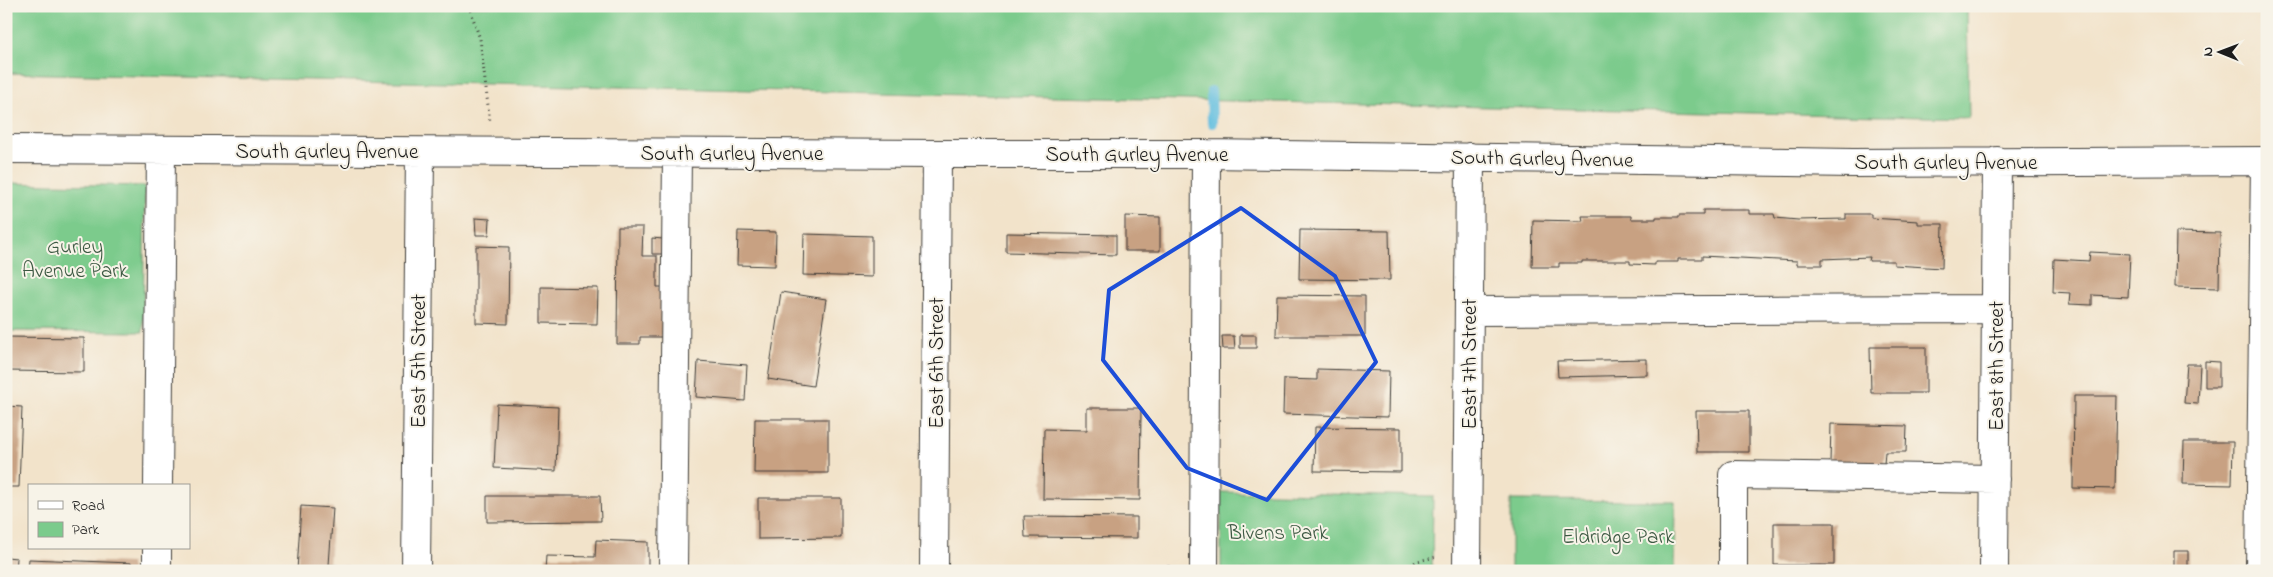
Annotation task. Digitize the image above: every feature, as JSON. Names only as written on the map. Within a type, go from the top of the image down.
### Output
[{"type":"street","name":"South Gurley Avenue","points":[[6,149],[1206,154],[1853,163],[2266,161]]},
{"type":"street","points":[[158,484],[161,150]]},
{"type":"street","name":"East 5th Street","points":[[416,571],[420,152]]},
{"type":"street","points":[[673,571],[677,153]]},
{"type":"street","name":"East 6th Street","points":[[934,571],[937,154]]},
{"type":"street","points":[[1204,571],[1206,154]]},
{"type":"street","name":"East 7th Street","points":[[1467,571],[1470,157]]},
{"type":"street","name":"East 8th Street","points":[[1994,571],[1997,161]]},
{"type":"street","points":[[2260,571],[2266,161]]},
{"type":"street","points":[[1469,311],[1996,309]]},
{"type":"street","points":[[1733,571],[1733,475],[1995,479]]},
{"type":"street","points":[[157,550],[157,571]]},
{"type":"path","points":[[469,6],[480,39],[489,99],[492,152]]},
{"type":"path","points":[[1402,571],[1417,561],[1438,557]]},
{"type":"highlighted area","points":[[1241,208],[1335,276],[1376,362],[1267,500],[1187,468],[1103,360],[1109,290]]},
{"type":"green space","points":[[6,6],[1967,6],[1969,118],[6,73]]},
{"type":"green space","name":"Gurley Avenue Park","points":[[6,183],[145,186],[143,332],[6,331]]},
{"type":"green space","name":"Bivens Park","points":[[1221,492],[1433,496],[1432,571],[1221,571]]},
{"type":"green space","name":"Eldridge Park","points":[[1511,500],[1675,501],[1674,571],[1511,571]]},
{"type":"building","points":[[1703,210],[1749,210],[1749,214],[1774,214],[1775,218],[1798,220],[1846,219],[1846,214],[1871,214],[1871,218],[1918,221],[1918,224],[1943,224],[1942,268],[1894,265],[1894,261],[1869,261],[1870,257],[1822,259],[1822,265],[1797,265],[1797,261],[1702,256],[1702,259],[1678,259],[1678,262],[1655,262],[1655,265],[1630,264],[1630,261],[1582,261],[1582,263],[1559,263],[1559,267],[1532,267],[1533,220],[1583,221],[1582,216],[1631,216],[1631,219],[1656,219],[1656,217],[1679,217],[1679,215],[1703,215]]},
{"type":"building","points":[[1125,216],[1160,217],[1160,251],[1125,251]]},
{"type":"building","points":[[475,218],[490,219],[489,235],[476,235]]},
{"type":"building","points":[[618,227],[643,227],[642,256],[657,256],[657,287],[663,287],[662,337],[640,337],[640,344],[617,344]]},
{"type":"building","points":[[1300,230],[1389,231],[1390,280],[1299,279]]},
{"type":"building","points":[[738,231],[776,232],[775,266],[737,265]]},
{"type":"building","points":[[2176,232],[2220,233],[2219,288],[2175,287]]},
{"type":"building","points":[[1006,233],[1116,235],[1116,255],[1006,252]]},
{"type":"building","points":[[804,234],[872,236],[872,277],[803,275]]},
{"type":"building","points":[[652,238],[663,239],[663,254],[652,254]]},
{"type":"building","points":[[476,246],[509,247],[508,324],[476,323]]},
{"type":"building","points":[[2090,252],[2130,254],[2128,297],[2092,295],[2092,305],[2069,304],[2070,293],[2053,292],[2054,259],[2089,261]]},
{"type":"building","points":[[541,287],[598,288],[597,324],[541,323]]},
{"type":"building","points":[[781,292],[826,299],[813,386],[768,379]]},
{"type":"building","points":[[1277,295],[1365,296],[1365,336],[1276,336]]},
{"type":"building","points":[[1240,335],[1256,335],[1256,348],[1240,348]]},
{"type":"building","points":[[1222,336],[1234,336],[1235,349],[1223,349]]},
{"type":"building","points":[[6,337],[84,338],[84,372],[6,371]]},
{"type":"building","points":[[1870,347],[1926,347],[1926,393],[1871,393]]},
{"type":"building","points":[[1647,359],[1647,375],[1558,377],[1557,361]]},
{"type":"building","points":[[698,361],[747,365],[745,401],[696,397]]},
{"type":"building","points":[[2205,361],[2219,362],[2219,387],[2205,387]]},
{"type":"building","points":[[2187,364],[2200,364],[2198,404],[2184,403]]},
{"type":"building","points":[[1317,369],[1389,371],[1388,417],[1283,414],[1284,379],[1317,380]]},
{"type":"building","points":[[2074,396],[2117,396],[2115,489],[2073,488]]},
{"type":"building","points":[[497,404],[558,407],[556,471],[494,468]]},
{"type":"building","points":[[6,406],[22,407],[19,487],[6,487]]},
{"type":"building","points":[[1087,408],[1141,408],[1140,500],[1043,499],[1044,429],[1087,430]]},
{"type":"building","points":[[1696,411],[1749,411],[1749,452],[1697,452]]},
{"type":"building","points":[[755,419],[828,419],[828,473],[754,473]]},
{"type":"building","points":[[1831,424],[1907,426],[1906,452],[1885,452],[1884,464],[1830,463]]},
{"type":"building","points":[[1315,427],[1401,428],[1401,472],[1314,471]]},
{"type":"building","points":[[2184,442],[2233,442],[2232,485],[2183,484]]},
{"type":"building","points":[[487,496],[600,496],[601,521],[487,522]]},
{"type":"building","points":[[758,498],[841,498],[841,538],[758,539]]},
{"type":"building","points":[[301,506],[333,508],[329,565],[349,566],[349,571],[297,571]]},
{"type":"building","points":[[1024,516],[1137,517],[1137,538],[1025,537]]},
{"type":"building","points":[[1774,523],[1834,523],[1834,565],[1774,565]]},
{"type":"building","points":[[596,540],[648,542],[648,571],[545,571],[546,556],[595,557]]},
{"type":"building","points":[[2174,551],[2188,551],[2188,568],[2174,568]]},
{"type":"building","points":[[6,557],[17,558],[16,571],[6,571]]},
{"type":"building","points":[[29,559],[131,563],[131,571],[28,571]]},
{"type":"building","points":[[1138,566],[1170,566],[1170,571],[1138,571]]},
{"type":"waterway","points":[[1211,91],[1212,123]]}]
